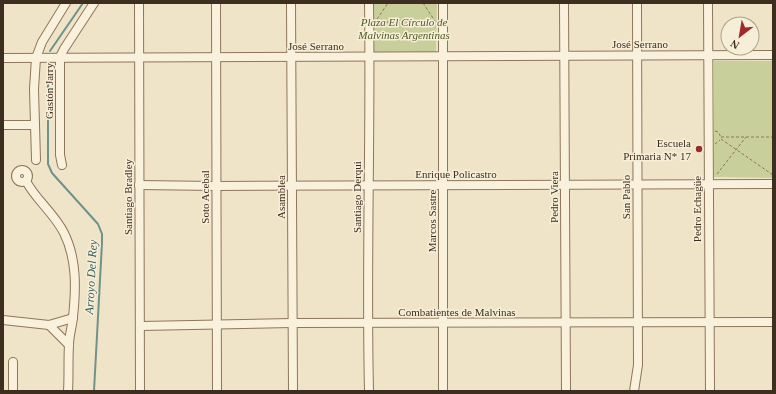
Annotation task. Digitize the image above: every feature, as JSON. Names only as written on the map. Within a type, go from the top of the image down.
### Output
[{"type":"street","name":"Gastón Jarry","points":[[36,160],[34,89],[36,58],[42,42],[66,3]]},
{"type":"street","name":"Gastón Jarry","points":[[62,164],[60,155],[60,57],[94,3]]},
{"type":"street","name":"Santiago Bradley","points":[[139,3],[140,391]]},
{"type":"street","name":"Soto Acebal","points":[[216,3],[217,391]]},
{"type":"street","name":"Asamblea","points":[[291,3],[293,391]]},
{"type":"street","name":"Santiago Derqui","points":[[369,3],[369,391]]},
{"type":"street","name":"Marcos Sastre","points":[[443,3],[440,22],[443,56],[442,185],[444,391]]},
{"type":"street","name":"Pedro Viera","points":[[564,3],[566,391]]},
{"type":"street","name":"San Pablo","points":[[634,391],[638,365],[637,3]]},
{"type":"street","name":"Pedro Echagüe","points":[[708,3],[710,391]]},
{"type":"street","name":"José Serrano","points":[[3,58],[637,56],[773,54]]},
{"type":"street","points":[[3,125],[35,125]]},
{"type":"street","points":[[26,181],[34,194],[56,220],[70,247],[74,260],[75,285],[73,318],[69,345],[68,391]]},
{"type":"street","name":"Enrique Policastro","points":[[139,185],[773,184]]},
{"type":"street","points":[[3,320],[49,325],[73,318]]},
{"type":"street","name":"Combatientes de Malvinas","points":[[141,326],[292,323],[773,322]]},
{"type":"street","points":[[49,325],[69,345]]},
{"type":"street","points":[[13,362],[14,391]]},
{"type":"path","points":[[388,3],[375,22],[440,22]]},
{"type":"path","points":[[423,3],[440,22]]},
{"type":"path","points":[[714,130],[718,132],[721,138],[736,150],[773,175]]},
{"type":"path","points":[[714,177],[746,137]]},
{"type":"path","points":[[721,138],[773,137]]},
{"type":"path","points":[[714,145],[720,141],[721,138]]},
{"type":"green space","name":"Plaza El Círculo de Malvinas Argentinas","points":[[372,3],[437,3],[436,53],[371,53]]},
{"type":"green space","points":[[714,61],[773,61],[773,178],[714,177]]},
{"type":"waterway","name":"Arroyo Del Rey","points":[[50,51],[83,3]]},
{"type":"waterway","name":"Arroyo Del Rey","points":[[48,64],[48,164],[52,173],[98,224],[102,234],[94,391]]},
{"type":"place","name":"Escuela Primaria N* 17","points":[[699,149]]}]
